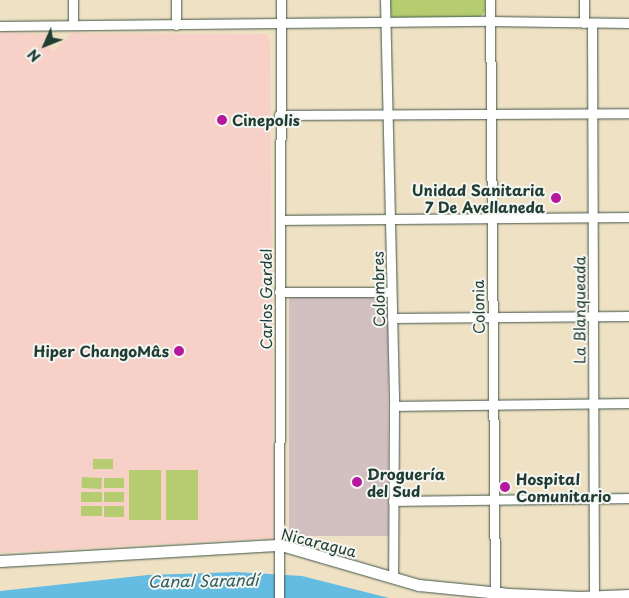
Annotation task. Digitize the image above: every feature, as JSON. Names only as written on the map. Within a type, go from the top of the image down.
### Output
[{"type":"main road","name":"Nicaragua","points":[[0,561],[281,545],[419,585],[495,593],[594,597],[629,595]]},
{"type":"street","points":[[73,0],[73,25]]},
{"type":"street","points":[[176,0],[176,25]]},
{"type":"street","name":"Carlos Gardel","points":[[279,598],[281,545],[279,115],[281,0]]},
{"type":"street","name":"Colombres","points":[[385,0],[394,406],[393,578]]},
{"type":"street","name":"Colonia","points":[[490,0],[490,218],[495,593]]},
{"type":"street","name":"La Blanqueada","points":[[584,0],[588,23],[592,112],[594,597]]},
{"type":"street","points":[[0,26],[385,22],[629,23]]},
{"type":"street","points":[[279,115],[629,113]]},
{"type":"street","points":[[280,220],[629,217]]},
{"type":"street","points":[[279,292],[391,292]]},
{"type":"street","points":[[392,318],[629,316]]},
{"type":"street","points":[[394,406],[629,403]]},
{"type":"street","points":[[393,501],[629,498]]},
{"type":"shaded area","points":[[0,32],[56,35],[47,44],[53,52],[72,33],[266,34],[270,39],[274,538],[0,553]]},
{"type":"shaded area","points":[[289,297],[388,297],[388,536],[289,536]]},
{"type":"green space","points":[[389,0],[485,0],[485,12],[479,18],[392,18]]},
{"type":"green space","points":[[93,459],[113,459],[113,469],[93,469]]},
{"type":"green space","points":[[129,470],[161,470],[161,520],[129,520]]},
{"type":"green space","points":[[166,470],[198,470],[198,520],[166,520]]},
{"type":"green space","points":[[82,477],[102,478],[101,489],[81,488]]},
{"type":"green space","points":[[104,478],[124,478],[124,488],[104,488]]},
{"type":"green space","points":[[81,492],[102,492],[102,502],[81,502]]},
{"type":"green space","points":[[104,492],[124,492],[124,502],[104,502]]},
{"type":"green space","points":[[81,506],[102,506],[102,516],[81,516]]},
{"type":"green space","points":[[104,506],[124,506],[124,517],[104,517]]},
{"type":"water","name":"Canal Sarandí","points":[[237,572],[302,576],[389,598],[0,598],[0,591],[148,575]]},
{"type":"place","name":"Cinepolis","points":[[222,120]]},
{"type":"place","name":"Unidad Sanitaria 7 De Avellaneda","points":[[556,198]]},
{"type":"place","name":"Hiper ChangoMâs","points":[[179,351]]},
{"type":"place","name":"Droguería del Sud","points":[[357,482]]},
{"type":"place","name":"Hospital Comunitario","points":[[505,487]]}]
